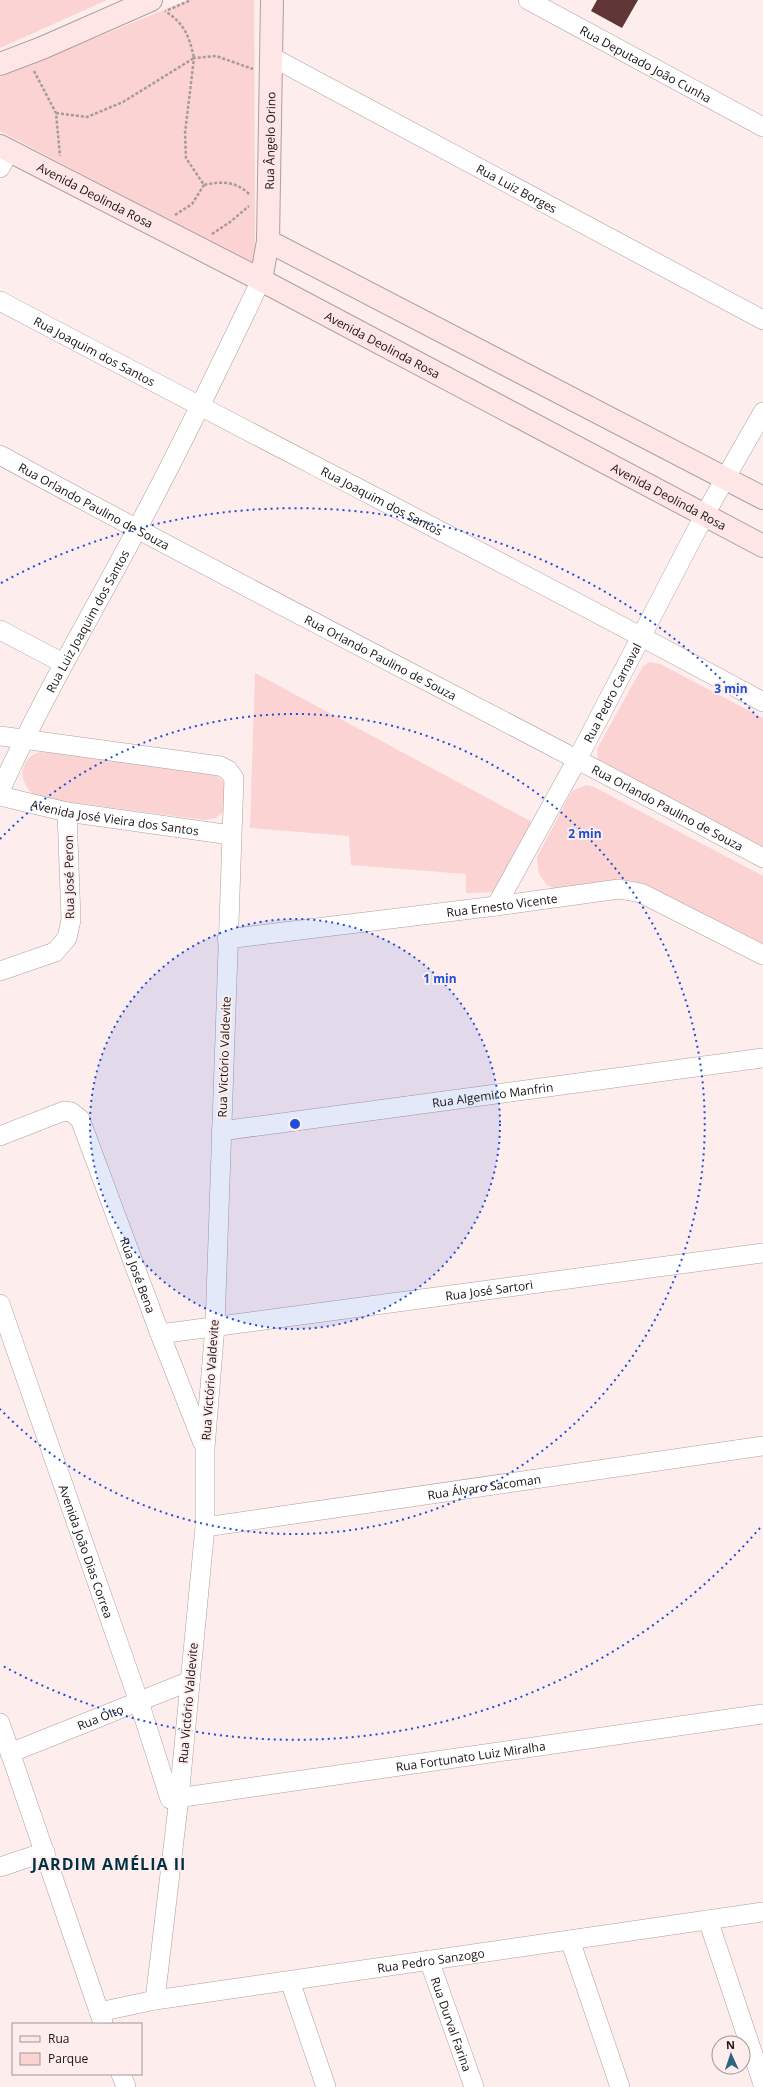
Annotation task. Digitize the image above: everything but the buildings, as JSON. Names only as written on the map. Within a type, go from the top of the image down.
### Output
[{"type":"street","points":[[0,64],[150,0]]},
{"type":"street","name":"Rua Ângelo Orino","points":[[261,280],[268,241],[260,68],[272,0]]},
{"type":"street","name":"Rua Deputado João Cunha","points":[[528,0],[763,127]]},
{"type":"street","name":"Rua Luiz Borges","points":[[260,68],[763,320]]},
{"type":"street","name":"Avenida Deolinda Rosa","points":[[3,155],[51,173],[261,280],[763,546]]},
{"type":"street","points":[[268,241],[763,498]]},
{"type":"street","name":"Rua Luiz Joaquim dos Santos","points":[[0,791],[23,739],[63,663],[137,530],[200,408],[261,280]]},
{"type":"street","name":"Rua Joaquim dos Santos","points":[[0,301],[200,408],[640,636],[763,702]]},
{"type":"street","name":"Rua Pedro Carnaval","points":[[496,906],[578,758],[640,636],[705,514],[727,478],[763,412]]},
{"type":"street","name":"Rua Orlando Paulino de Souza","points":[[0,454],[137,530],[578,758],[763,858]]},
{"type":"street","points":[[0,630],[63,663]]},
{"type":"street","points":[[0,736],[23,739]]},
{"type":"street","name":"Rua Victório Valdevite","points":[[23,739],[220,766],[228,770],[234,778],[215,1326],[205,1448],[205,1526],[190,1681],[175,1799],[155,2000]]},
{"type":"street","name":"Avenida José Vieira dos Santos","points":[[0,796],[67,812],[231,836]]},
{"type":"street","name":"Rua José Peron","points":[[0,971],[55,952],[67,938],[70,920],[67,812]]},
{"type":"street","name":"Rua Ernesto Vicente","points":[[228,939],[496,906],[619,889],[629,889],[641,893],[763,955]]},
{"type":"street","name":"Rua Algemiro Manfrin","points":[[221,1131],[763,1058]]},
{"type":"street","name":"Rua José Bena","points":[[0,1136],[64,1111],[71,1112],[80,1119],[160,1334],[205,1448]]},
{"type":"street","name":"Rua José Sartori","points":[[160,1334],[763,1253]]},
{"type":"street","name":"Avenida João Dias Correa","points":[[0,1304],[139,1702],[175,1799]]},
{"type":"street","name":"Rua Álvaro Sacoman","points":[[205,1526],[763,1446]]},
{"type":"street","name":"Rua Oito","points":[[10,1753],[190,1681]]},
{"type":"street","name":"Rua Fortunato Luiz Miralha","points":[[175,1799],[763,1714]]},
{"type":"street","points":[[0,1723],[101,2018]]},
{"type":"street","points":[[0,1868],[45,1852]]},
{"type":"street","name":"Rua Pedro Sanzogo","points":[[101,2018],[155,2000],[763,1912]]},
{"type":"street","points":[[708,1920],[763,2084]]},
{"type":"street","points":[[570,1940],[620,2087]]},
{"type":"street","name":"Rua Durval Farina","points":[[429,1960],[474,2087]]},
{"type":"street","points":[[290,1981],[326,2087]]},
{"type":"street","points":[[121,2075],[126,2087]]},
{"type":"path","points":[[150,0],[176,18],[189,35],[194,58],[185,133],[186,158],[204,185]]},
{"type":"path","points":[[24,54],[56,113],[61,154],[51,173]]},
{"type":"path","points":[[56,113],[87,117],[123,102],[194,58],[216,56],[260,68]]},
{"type":"path","points":[[174,216],[192,204],[204,185],[218,182],[233,183],[243,188],[251,197]]},
{"type":"path","points":[[211,234],[230,222],[250,205]]},
{"type":"green space","points":[[0,0],[107,0],[0,48]]},
{"type":"green space","points":[[188,0],[254,0],[255,265],[0,131],[0,77]]},
{"type":"green space","points":[[650,662],[660,664],[763,718],[763,853],[598,762],[597,749],[643,666]]},
{"type":"green space","points":[[255,673],[532,822],[494,892],[466,893],[466,874],[351,865],[349,836],[250,828]]},
{"type":"green space","points":[[44,751],[214,774],[227,784],[225,810],[216,818],[204,820],[39,798],[26,786],[23,779],[23,772],[24,765],[29,759],[35,754]]},
{"type":"green space","points":[[586,785],[594,787],[763,876],[763,947],[629,882],[555,889],[547,885],[539,874],[537,857],[572,791]]},
{"type":"district","name":"JARDIM AMÉLIA II","points":[[109,1864]]}]
